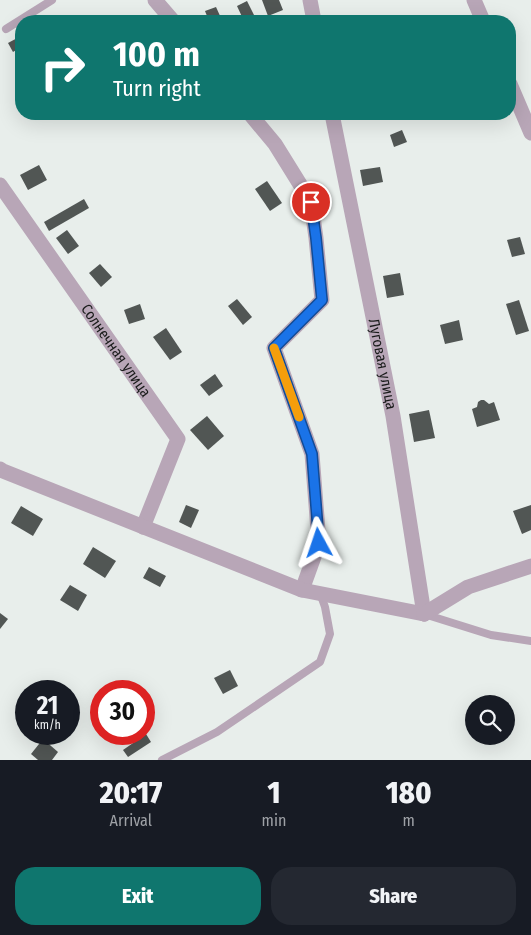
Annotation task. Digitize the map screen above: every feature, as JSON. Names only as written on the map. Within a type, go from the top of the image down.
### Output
[{"type":"street","points":[[156,0],[168,15]]},
{"type":"street","points":[[310,0],[313,15]]},
{"type":"street","points":[[474,0],[480,15]]},
{"type":"street","points":[[516,98],[531,133]]},
{"type":"street","points":[[255,120],[275,144],[311,202],[316,238],[322,300],[274,348],[312,454],[319,543],[302,590]]},
{"type":"street","name":"Луговая улица","points":[[333,120],[393,416],[424,614]]},
{"type":"street","name":"Солнечная улица","points":[[0,185],[178,439],[143,527]]},
{"type":"street","points":[[0,469],[302,590],[424,614],[468,588],[531,566]]},
{"type":"lane","points":[[28,15],[52,0]]},
{"type":"lane","points":[[6,29],[15,23]]},
{"type":"lane","points":[[162,760],[217,732],[320,662],[330,634],[325,607],[320,593]]},
{"type":"lane","points":[[424,614],[491,635],[531,641]]},
{"type":"building","points":[[262,0],[279,0],[283,10],[268,15]]},
{"type":"building","points":[[247,1],[254,15],[241,15],[237,6]]},
{"type":"building","points":[[216,7],[220,15],[207,15],[205,11]]},
{"type":"building","points":[[15,39],[15,51],[13,52],[8,43]]},
{"type":"building","points":[[402,130],[407,142],[394,147],[390,135]]},
{"type":"building","points":[[39,165],[47,180],[28,190],[20,175]]},
{"type":"building","points":[[380,167],[383,182],[363,186],[360,170]]},
{"type":"building","points":[[267,181],[282,203],[270,211],[255,189]]},
{"type":"building","points":[[84,199],[89,208],[49,231],[44,222]]},
{"type":"building","points":[[67,230],[79,246],[68,254],[56,238]]},
{"type":"building","points":[[520,237],[525,254],[512,257],[507,240]]},
{"type":"building","points":[[100,264],[112,277],[101,287],[89,273]]},
{"type":"building","points":[[400,273],[404,295],[387,298],[383,276]]},
{"type":"building","points":[[237,299],[252,317],[243,325],[228,306]]},
{"type":"building","points":[[519,300],[529,331],[516,335],[506,304]]},
{"type":"building","points":[[140,304],[145,319],[129,324],[124,310]]},
{"type":"building","points":[[459,320],[463,340],[445,344],[440,325]]},
{"type":"building","points":[[166,328],[182,352],[170,360],[153,337]]},
{"type":"building","points":[[215,374],[223,386],[209,396],[200,385]]},
{"type":"building","points":[[481,400],[489,404],[494,402],[500,420],[477,427],[472,409],[477,407],[478,402]]},
{"type":"building","points":[[429,410],[435,438],[414,442],[409,414]]},
{"type":"building","points":[[207,416],[224,436],[208,450],[190,430]]},
{"type":"building","points":[[186,505],[199,510],[191,528],[179,522]]},
{"type":"building","points":[[531,505],[531,530],[522,534],[513,511]]},
{"type":"building","points":[[21,506],[43,519],[33,536],[11,523]]},
{"type":"building","points":[[93,547],[116,561],[105,578],[83,564]]},
{"type":"building","points":[[149,567],[166,576],[160,587],[143,578]]},
{"type":"building","points":[[70,585],[87,595],[78,611],[60,600]]},
{"type":"building","points":[[0,613],[8,619],[0,629]]},
{"type":"building","points":[[230,670],[238,686],[223,694],[214,678]]},
{"type":"building","points":[[38,745],[50,745],[58,752],[52,760],[38,760],[31,754]]},
{"type":"building","points":[[130,745],[146,745],[128,757],[123,750]]},
{"type":"slow traffic","points":[[274,348],[299,417]]},
{"type":"route","points":[[311,202],[322,300],[274,348],[312,454],[319,543]]}]
